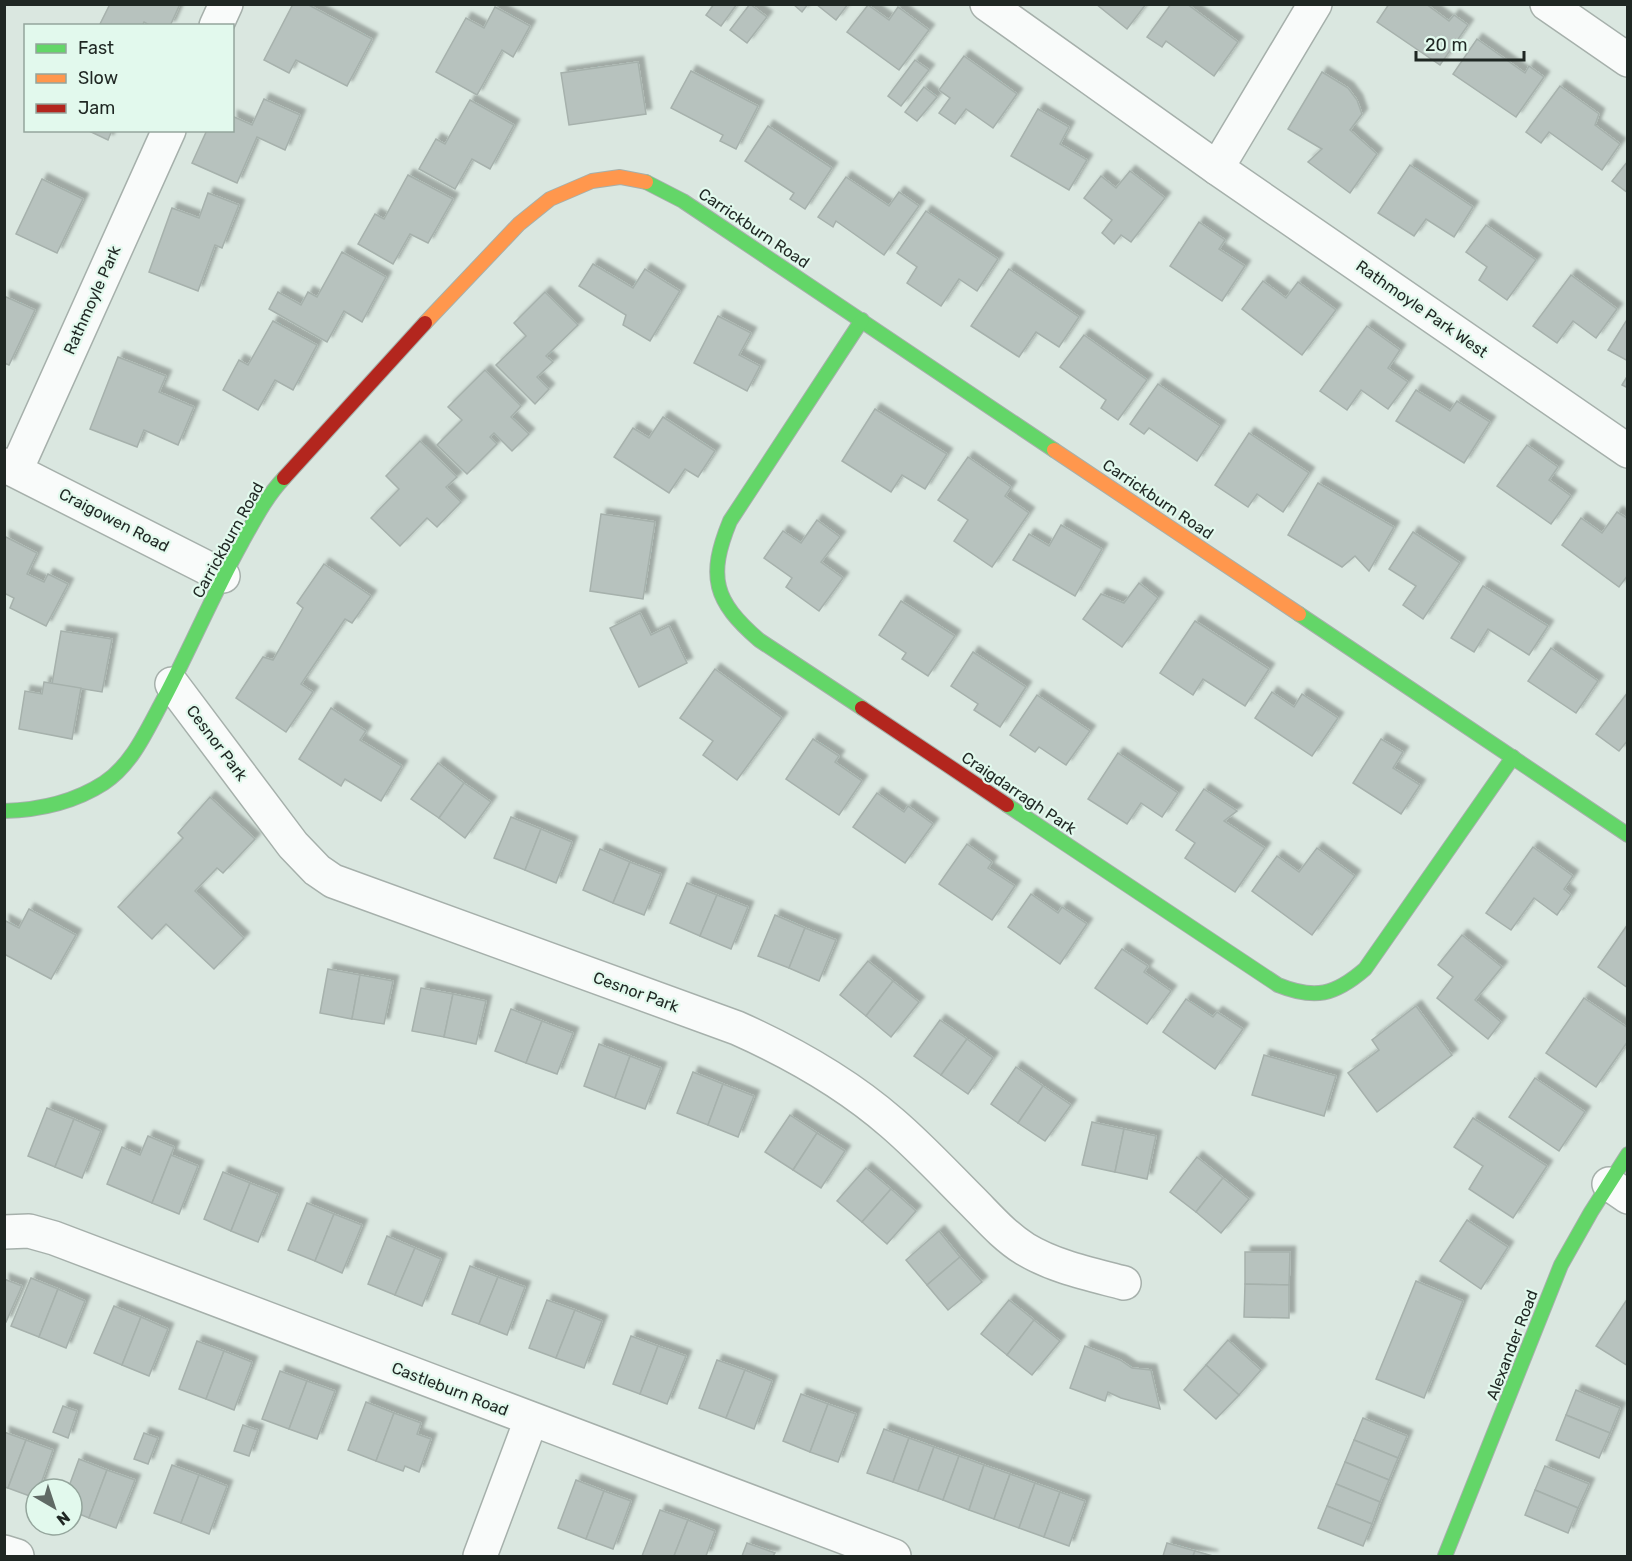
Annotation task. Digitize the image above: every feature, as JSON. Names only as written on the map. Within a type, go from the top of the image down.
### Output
[{"type":"street","points":[[217,24],[226,4]]},
{"type":"street","name":"Rathmoyle Park West","points":[[987,4],[1217,168],[1628,451]]},
{"type":"street","points":[[1217,168],[1315,4]]},
{"type":"street","points":[[1547,4],[1628,60]]},
{"type":"street","name":"Rathmoyle Park","points":[[10,468],[168,132]]},
{"type":"street","name":"Carrickburn Road","points":[[4,811],[34,810],[76,798],[105,782],[122,767],[140,744],[172,684],[223,576],[268,495],[408,340],[519,224],[550,199],[592,181],[620,177],[646,182],[666,191],[862,320],[1628,835]]},
{"type":"street","name":"Craigdarragh Park","points":[[862,320],[730,521],[724,534],[717,557],[716,577],[721,600],[741,626],[759,640],[1278,985],[1303,994],[1333,993],[1352,982],[1365,969],[1514,757]]},
{"type":"street","name":"Craigowen Road","points":[[10,468],[223,576]]},
{"type":"street","name":"Cesnor Park","points":[[172,684],[293,845],[317,870],[333,881],[737,1028],[778,1046],[829,1076],[891,1121],[994,1224],[1026,1249],[1073,1270],[1124,1283]]},
{"type":"street","name":"Alexander Road","points":[[1445,1557],[1561,1265],[1618,1191],[1628,1155]]},
{"type":"street","name":"Castleburn Road","points":[[4,1232],[28,1231],[54,1238],[894,1557]]},
{"type":"street","points":[[480,1557],[531,1420]]},
{"type":"street","points":[[4,1552],[17,1557]]},
{"type":"building","points":[[110,4],[180,4],[171,24],[144,22],[143,24],[100,24]]},
{"type":"building","points":[[293,4],[307,4],[372,39],[347,86],[296,60],[289,73],[264,60]]},
{"type":"building","points":[[714,4],[737,4],[721,26],[706,15]]},
{"type":"building","points":[[750,4],[767,17],[747,43],[730,30]]},
{"type":"building","points":[[793,4],[808,4],[802,12]]},
{"type":"building","points":[[816,4],[848,4],[836,20]]},
{"type":"building","points":[[1096,4],[1146,4],[1127,29]]},
{"type":"building","points":[[1171,4],[1187,4],[1238,42],[1214,76],[1166,41],[1162,47],[1147,37]]},
{"type":"building","points":[[1389,4],[1426,4],[1449,21],[1454,15],[1468,25],[1440,65],[1377,22]]},
{"type":"building","points":[[868,5],[889,20],[898,7],[929,30],[899,70],[847,32]]},
{"type":"building","points":[[495,7],[530,26],[513,57],[502,50],[477,95],[436,72],[466,18],[484,28]]},
{"type":"building","points":[[1477,39],[1525,73],[1529,66],[1544,77],[1516,117],[1453,74]]},
{"type":"building","points":[[964,56],[1017,94],[993,128],[966,109],[955,124],[939,113],[950,98],[939,90]]},
{"type":"building","points":[[915,60],[929,70],[901,106],[888,96]]},
{"type":"building","points":[[638,62],[646,114],[569,125],[561,73]]},
{"type":"building","points":[[691,71],[758,106],[736,149],[720,141],[723,135],[671,108]]},
{"type":"building","points":[[1322,72],[1348,88],[1357,100],[1362,114],[1350,130],[1377,154],[1350,193],[1308,162],[1322,149],[1288,129]]},
{"type":"building","points":[[1560,86],[1599,114],[1595,125],[1620,144],[1602,170],[1549,132],[1541,143],[1526,132]]},
{"type":"building","points":[[924,87],[937,97],[917,121],[905,112]]},
{"type":"building","points":[[264,99],[300,115],[285,150],[257,137],[237,183],[192,163],[206,132],[234,132],[234,117],[252,125]]},
{"type":"building","points":[[470,100],[514,125],[490,169],[472,159],[455,189],[419,169],[436,139],[445,144]]},
{"type":"building","points":[[1038,109],[1069,127],[1060,144],[1087,160],[1069,190],[1011,156]]},
{"type":"building","points":[[768,126],[832,168],[805,209],[790,199],[794,193],[745,161]]},
{"type":"building","points":[[91,132],[111,132],[108,140]]},
{"type":"building","points":[[1628,161],[1628,193],[1612,181]]},
{"type":"building","points":[[1410,165],[1473,207],[1454,237],[1426,219],[1414,236],[1378,213]]},
{"type":"building","points":[[1130,171],[1165,198],[1131,242],[1121,235],[1114,244],[1102,233],[1112,220],[1084,198],[1101,176],[1116,188]]},
{"type":"building","points":[[408,175],[453,199],[428,243],[410,234],[393,264],[358,244],[375,214],[384,219]]},
{"type":"building","points":[[846,177],[889,206],[899,192],[919,206],[884,255],[836,221],[833,227],[818,217]]},
{"type":"building","points":[[42,179],[83,199],[57,253],[16,234]]},
{"type":"building","points":[[208,193],[239,205],[222,248],[215,245],[198,291],[149,272],[172,208],[199,218]]},
{"type":"building","points":[[926,211],[998,259],[977,291],[959,279],[941,306],[907,283],[917,267],[897,253]]},
{"type":"building","points":[[1199,222],[1225,240],[1219,249],[1245,266],[1222,301],[1170,266]]},
{"type":"building","points":[[1486,225],[1536,260],[1507,300],[1479,280],[1487,267],[1466,252]]},
{"type":"building","points":[[342,252],[386,277],[362,322],[344,311],[327,342],[269,309],[278,292],[301,305],[308,292],[317,297]]},
{"type":"building","points":[[593,264],[633,288],[645,269],[680,291],[650,341],[623,325],[626,315],[579,286]]},
{"type":"building","points":[[1009,269],[1079,317],[1059,347],[1036,332],[1019,357],[971,326]]},
{"type":"building","points":[[1571,275],[1617,309],[1596,338],[1573,321],[1557,343],[1533,326]]},
{"type":"building","points":[[1263,281],[1286,298],[1298,282],[1336,310],[1302,355],[1242,309]]},
{"type":"building","points":[[545,292],[578,325],[546,356],[553,362],[537,377],[549,389],[535,404],[496,365],[526,336],[514,323]]},
{"type":"building","points":[[4,296],[35,310],[9,365],[4,363]]},
{"type":"building","points":[[718,316],[751,333],[739,355],[760,366],[747,391],[694,363]]},
{"type":"building","points":[[1628,318],[1628,361],[1608,350]]},
{"type":"building","points":[[273,321],[317,345],[293,390],[275,380],[258,410],[223,390],[239,360],[248,365]]},
{"type":"building","points":[[1367,326],[1400,350],[1388,368],[1408,382],[1388,409],[1361,390],[1347,410],[1320,391]]},
{"type":"building","points":[[1084,335],[1147,380],[1118,420],[1101,408],[1106,400],[1060,367]]},
{"type":"building","points":[[118,357],[166,376],[159,392],[194,407],[178,445],[144,430],[137,447],[90,429]]},
{"type":"building","points":[[485,370],[521,406],[511,417],[529,434],[512,451],[494,433],[490,437],[497,444],[467,474],[437,445],[462,420],[448,407]]},
{"type":"building","points":[[1628,375],[1628,388],[1622,385]]},
{"type":"building","points":[[1158,384],[1220,426],[1197,461],[1149,428],[1144,434],[1130,424]]},
{"type":"building","points":[[1416,390],[1450,411],[1457,401],[1490,422],[1464,463],[1396,421]]},
{"type":"building","points":[[875,409],[947,454],[925,489],[902,475],[891,492],[842,461]]},
{"type":"building","points":[[663,417],[715,451],[698,477],[685,469],[669,493],[614,457],[633,428],[649,438]]},
{"type":"building","points":[[1249,433],[1309,473],[1283,512],[1257,494],[1248,507],[1215,485]]},
{"type":"building","points":[[420,441],[457,477],[446,487],[461,502],[437,527],[427,518],[400,546],[371,518],[399,489],[386,476]]},
{"type":"building","points":[[1527,445],[1558,467],[1549,480],[1571,496],[1551,524],[1497,486]]},
{"type":"building","points":[[968,457],[1011,487],[1005,496],[1029,513],[992,567],[954,541],[968,520],[938,500]]},
{"type":"building","points":[[1318,483],[1394,527],[1369,571],[1355,556],[1342,567],[1288,535]]},
{"type":"building","points":[[1617,512],[1628,519],[1628,575],[1619,587],[1562,545],[1581,518],[1602,533]]},
{"type":"building","points":[[601,514],[655,522],[643,599],[590,591]]},
{"type":"building","points":[[817,520],[840,537],[821,562],[843,578],[819,611],[786,587],[792,578],[764,558],[783,531],[801,543]]},
{"type":"building","points":[[1061,525],[1102,549],[1075,596],[1013,560],[1029,534],[1049,546]]},
{"type":"building","points":[[1413,532],[1460,563],[1423,619],[1403,605],[1416,586],[1389,569]]},
{"type":"building","points":[[4,536],[37,553],[27,574],[44,582],[48,574],[68,584],[46,626],[10,608],[14,598],[4,593]]},
{"type":"building","points":[[324,564],[371,596],[352,623],[345,619],[301,684],[313,692],[286,732],[236,698],[263,657],[273,660],[303,608],[297,603]]},
{"type":"building","points":[[1139,583],[1158,598],[1122,647],[1083,619],[1101,594],[1124,603]]},
{"type":"building","points":[[1483,586],[1548,626],[1529,655],[1488,629],[1474,652],[1451,638]]},
{"type":"building","points":[[901,601],[955,636],[928,676],[902,659],[906,653],[879,635]]},
{"type":"building","points":[[640,613],[651,635],[669,626],[687,663],[639,687],[610,628]]},
{"type":"building","points":[[1195,621],[1269,669],[1245,706],[1203,679],[1193,695],[1160,673]]},
{"type":"building","points":[[61,631],[112,639],[102,692],[52,684]]},
{"type":"building","points":[[1551,648],[1598,681],[1576,713],[1528,681]]},
{"type":"building","points":[[973,652],[1026,687],[1000,727],[974,710],[978,704],[951,686]]},
{"type":"building","points":[[715,669],[782,718],[737,780],[703,755],[713,741],[680,718]]},
{"type":"building","points":[[44,682],[81,688],[72,739],[19,729],[25,691],[42,694]]},
{"type":"building","points":[[1272,692],[1294,707],[1302,694],[1338,718],[1312,756],[1255,718]]},
{"type":"building","points":[[1628,692],[1628,740],[1619,751],[1596,734]]},
{"type":"building","points":[[1037,695],[1090,731],[1066,765],[1039,747],[1035,752],[1010,735]]},
{"type":"building","points":[[331,708],[366,731],[360,740],[402,766],[381,801],[345,779],[341,786],[299,759]]},
{"type":"building","points":[[813,739],[839,756],[835,762],[862,781],[839,815],[786,779]]},
{"type":"building","points":[[1381,739],[1403,752],[1393,768],[1420,785],[1401,814],[1353,783]]},
{"type":"building","points":[[1118,753],[1178,793],[1162,817],[1141,803],[1127,824],[1088,799]]},
{"type":"building","points":[[438,763],[464,783],[439,818],[411,799]]},
{"type":"building","points":[[464,783],[491,802],[465,838],[439,818]]},
{"type":"building","points":[[1204,789],[1237,811],[1224,821],[1265,848],[1235,892],[1185,858],[1195,843],[1176,830]]},
{"type":"building","points":[[877,793],[904,812],[908,806],[933,824],[905,863],[853,827]]},
{"type":"building","points":[[210,797],[255,839],[223,873],[217,868],[195,891],[244,938],[214,969],[166,924],[152,939],[118,907],[183,838],[178,833]]},
{"type":"building","points":[[511,817],[541,829],[525,870],[494,858]]},
{"type":"building","points":[[541,829],[572,842],[556,883],[525,870]]},
{"type":"building","points":[[967,844],[992,862],[988,868],[1015,886],[992,920],[939,884]]},
{"type":"building","points":[[1533,847],[1573,876],[1564,889],[1571,895],[1557,915],[1534,898],[1511,930],[1486,913]]},
{"type":"building","points":[[1317,848],[1355,876],[1312,935],[1252,891],[1277,856],[1299,872]]},
{"type":"building","points":[[600,849],[630,862],[613,903],[583,890]]},
{"type":"building","points":[[630,862],[661,874],[644,915],[613,903]]},
{"type":"building","points":[[687,883],[717,895],[700,936],[670,923]]},
{"type":"building","points":[[1031,894],[1058,913],[1062,907],[1087,924],[1060,964],[1008,927]]},
{"type":"building","points":[[717,895],[748,907],[731,949],[700,936]]},
{"type":"building","points":[[29,909],[76,935],[51,979],[4,954],[4,920],[19,928]]},
{"type":"building","points":[[775,915],[805,928],[789,968],[758,956]]},
{"type":"building","points":[[1628,924],[1628,988],[1598,967]]},
{"type":"building","points":[[805,928],[836,940],[819,981],[789,968]]},
{"type":"building","points":[[1462,935],[1502,967],[1475,1000],[1501,1022],[1488,1039],[1437,998],[1453,977],[1438,965]]},
{"type":"building","points":[[1122,949],[1148,966],[1144,972],[1171,991],[1147,1024],[1095,988]]},
{"type":"building","points":[[868,961],[893,981],[866,1016],[840,995]]},
{"type":"building","points":[[328,969],[360,975],[352,1019],[320,1013]]},
{"type":"building","points":[[360,975],[393,981],[384,1024],[352,1019]]},
{"type":"building","points":[[893,981],[919,1002],[891,1037],[866,1016]]},
{"type":"building","points":[[421,988],[453,994],[444,1037],[412,1031]]},
{"type":"building","points":[[453,994],[486,1001],[476,1044],[444,1037]]},
{"type":"building","points":[[1584,998],[1628,1028],[1628,1041],[1596,1087],[1546,1053]]},
{"type":"building","points":[[1186,999],[1213,1017],[1217,1012],[1243,1029],[1215,1069],[1163,1032]]},
{"type":"building","points":[[1416,1006],[1452,1055],[1377,1112],[1348,1073],[1379,1050],[1372,1040]]},
{"type":"building","points":[[511,1009],[542,1021],[526,1063],[495,1051]]},
{"type":"building","points":[[940,1020],[967,1039],[941,1075],[914,1056]]},
{"type":"building","points":[[542,1021],[573,1033],[557,1074],[526,1063]]},
{"type":"building","points":[[967,1039],[993,1058],[968,1094],[941,1075]]},
{"type":"building","points":[[599,1044],[630,1056],[615,1098],[584,1086]]},
{"type":"building","points":[[1264,1055],[1336,1076],[1324,1116],[1252,1095]]},
{"type":"building","points":[[630,1056],[661,1068],[645,1109],[615,1098]]},
{"type":"building","points":[[1016,1067],[1043,1086],[1018,1123],[991,1104]]},
{"type":"building","points":[[693,1072],[723,1084],[708,1125],[677,1113]]},
{"type":"building","points":[[1535,1078],[1585,1112],[1559,1151],[1509,1117]]},
{"type":"building","points":[[723,1084],[754,1096],[738,1137],[708,1125]]},
{"type":"building","points":[[1043,1086],[1071,1105],[1045,1141],[1018,1123]]},
{"type":"building","points":[[47,1108],[74,1119],[55,1167],[28,1156]]},
{"type":"building","points":[[790,1115],[817,1133],[793,1170],[765,1152]]},
{"type":"building","points":[[1473,1118],[1547,1166],[1513,1218],[1469,1189],[1483,1166],[1454,1147]]},
{"type":"building","points":[[74,1119],[101,1131],[82,1178],[55,1167]]},
{"type":"building","points":[[1092,1122],[1124,1129],[1115,1172],[1082,1165]]},
{"type":"building","points":[[1124,1129],[1156,1136],[1147,1179],[1115,1172]]},
{"type":"building","points":[[817,1133],[845,1151],[821,1188],[793,1170]]},
{"type":"building","points":[[148,1136],[174,1147],[152,1203],[107,1184],[122,1147],[140,1155]]},
{"type":"building","points":[[171,1155],[198,1166],[179,1214],[152,1203]]},
{"type":"building","points":[[1197,1157],[1223,1178],[1196,1212],[1170,1192]]},
{"type":"building","points":[[866,1168],[891,1189],[862,1222],[837,1201]]},
{"type":"building","points":[[223,1172],[250,1183],[231,1231],[204,1219]]},
{"type":"building","points":[[1223,1178],[1249,1199],[1221,1233],[1196,1212]]},
{"type":"building","points":[[250,1183],[278,1194],[258,1242],[231,1231]]},
{"type":"building","points":[[891,1189],[916,1211],[887,1244],[862,1222]]},
{"type":"building","points":[[307,1203],[334,1214],[315,1261],[288,1250]]},
{"type":"building","points":[[334,1214],[362,1225],[342,1273],[315,1261]]},
{"type":"building","points":[[1467,1220],[1508,1247],[1481,1289],[1440,1261]]},
{"type":"building","points":[[939,1231],[960,1257],[927,1285],[906,1260]]},
{"type":"building","points":[[387,1236],[415,1248],[395,1295],[368,1284]]},
{"type":"building","points":[[415,1248],[441,1259],[422,1306],[395,1295]]},
{"type":"building","points":[[1245,1252],[1290,1252],[1289,1285],[1245,1284]]},
{"type":"building","points":[[960,1257],[982,1282],[948,1310],[927,1285]]},
{"type":"building","points":[[470,1266],[498,1277],[479,1324],[452,1314]]},
{"type":"building","points":[[498,1277],[525,1287],[507,1335],[479,1324]]},
{"type":"building","points":[[31,1278],[58,1289],[39,1337],[11,1326]]},
{"type":"building","points":[[4,1279],[22,1286],[6,1322],[4,1321]]},
{"type":"building","points":[[1416,1281],[1463,1301],[1424,1398],[1376,1379]]},
{"type":"building","points":[[1245,1284],[1289,1285],[1289,1318],[1244,1317]]},
{"type":"building","points":[[58,1289],[85,1301],[66,1348],[39,1337]]},
{"type":"building","points":[[1628,1298],[1628,1366],[1596,1346]]},
{"type":"building","points":[[547,1300],[575,1310],[556,1358],[529,1348]]},
{"type":"building","points":[[1009,1300],[1034,1320],[1007,1355],[981,1334]]},
{"type":"building","points":[[114,1306],[141,1317],[122,1365],[94,1353]]},
{"type":"building","points":[[575,1310],[602,1321],[584,1368],[556,1358]]},
{"type":"building","points":[[141,1317],[168,1329],[149,1376],[122,1365]]},
{"type":"building","points":[[1034,1320],[1060,1341],[1032,1375],[1007,1355]]},
{"type":"building","points":[[631,1336],[658,1346],[640,1394],[613,1384]]},
{"type":"building","points":[[1228,1340],[1261,1370],[1239,1395],[1206,1365]]},
{"type":"building","points":[[197,1341],[224,1351],[206,1399],[179,1389]]},
{"type":"building","points":[[658,1346],[686,1356],[667,1404],[640,1394]]},
{"type":"building","points":[[1085,1346],[1120,1360],[1132,1368],[1151,1370],[1160,1409],[1108,1392],[1105,1401],[1070,1388]]},
{"type":"building","points":[[224,1351],[252,1362],[234,1410],[206,1399]]},
{"type":"building","points":[[717,1360],[745,1370],[726,1418],[699,1408]]},
{"type":"building","points":[[1206,1365],[1239,1395],[1216,1419],[1184,1390]]},
{"type":"building","points":[[745,1370],[772,1381],[754,1429],[726,1418]]},
{"type":"building","points":[[280,1371],[307,1381],[289,1429],[262,1419]]},
{"type":"building","points":[[307,1381],[335,1391],[317,1439],[289,1429]]},
{"type":"building","points":[[1576,1390],[1620,1408],[1610,1433],[1566,1415]]},
{"type":"building","points":[[801,1394],[828,1404],[810,1452],[783,1441]]},
{"type":"building","points":[[366,1402],[394,1413],[376,1461],[348,1450]]},
{"type":"building","points":[[828,1404],[856,1414],[838,1462],[810,1452]]},
{"type":"building","points":[[63,1406],[77,1411],[68,1438],[53,1432]]},
{"type":"building","points":[[394,1413],[421,1423],[417,1434],[431,1439],[419,1472],[405,1466],[403,1471],[376,1461]]},
{"type":"building","points":[[1566,1415],[1610,1433],[1599,1458],[1556,1440]]},
{"type":"building","points":[[1363,1418],[1407,1436],[1398,1458],[1354,1440]]},
{"type":"building","points":[[243,1425],[258,1430],[249,1456],[234,1451]]},
{"type":"building","points":[[884,1429],[909,1438],[893,1482],[867,1473]]},
{"type":"building","points":[[4,1432],[26,1440],[8,1488],[4,1487]]},
{"type":"building","points":[[144,1433],[158,1438],[148,1464],[134,1459]]},
{"type":"building","points":[[909,1438],[934,1447],[918,1491],[893,1482]]},
{"type":"building","points":[[26,1440],[53,1450],[43,1477],[24,1477],[24,1494],[8,1488]]},
{"type":"building","points":[[1354,1440],[1398,1458],[1389,1480],[1345,1462]]},
{"type":"building","points":[[934,1447],[959,1456],[943,1500],[918,1491]]},
{"type":"building","points":[[959,1456],[984,1465],[969,1510],[943,1500]]},
{"type":"building","points":[[79,1459],[107,1470],[89,1518],[84,1516],[84,1477],[72,1477]]},
{"type":"building","points":[[1345,1462],[1389,1480],[1380,1502],[1336,1484]]},
{"type":"building","points":[[172,1465],[199,1475],[181,1523],[154,1513]]},
{"type":"building","points":[[984,1465],[1010,1474],[994,1519],[969,1510]]},
{"type":"building","points":[[1545,1466],[1589,1484],[1578,1508],[1535,1490]]},
{"type":"building","points":[[107,1470],[135,1480],[116,1528],[89,1518]]},
{"type":"building","points":[[1010,1474],[1035,1483],[1019,1528],[994,1519]]},
{"type":"building","points":[[199,1475],[227,1486],[209,1534],[181,1523]]},
{"type":"building","points":[[576,1480],[604,1491],[586,1539],[558,1528]]},
{"type":"building","points":[[1035,1483],[1060,1492],[1044,1537],[1019,1528]]},
{"type":"building","points":[[1336,1484],[1380,1502],[1372,1524],[1327,1506]]},
{"type":"building","points":[[1535,1490],[1578,1508],[1568,1533],[1525,1515]]},
{"type":"building","points":[[604,1491],[631,1501],[613,1549],[586,1539]]},
{"type":"building","points":[[1060,1492],[1085,1501],[1069,1546],[1044,1537]]},
{"type":"building","points":[[1327,1506],[1372,1524],[1363,1546],[1318,1528]]},
{"type":"building","points":[[660,1510],[688,1520],[674,1556],[642,1556]]},
{"type":"building","points":[[688,1520],[715,1531],[706,1556],[674,1556]]},
{"type":"building","points":[[747,1543],[775,1553],[773,1556],[742,1556]]},
{"type":"building","points":[[1167,1543],[1195,1551],[1193,1556],[1163,1556]]},
{"type":"building","points":[[1195,1551],[1213,1556],[1193,1556]]},
{"type":"traffic: fast","points":[[646,182],[683,201],[1054,450]]},
{"type":"traffic: fast","points":[[862,320],[730,521],[718,558],[717,573],[719,587],[732,613],[759,640],[862,708]]},
{"type":"traffic: fast","points":[[4,811],[43,807],[80,796],[114,776],[130,758],[149,727],[252,525],[266,501],[284,478]]},
{"type":"traffic: fast","points":[[1299,614],[1628,835]]},
{"type":"traffic: fast","points":[[1007,805],[1278,985],[1291,990],[1314,993],[1344,985],[1365,969],[1513,757]]},
{"type":"traffic: fast","points":[[1445,1556],[1561,1265],[1628,1154]]},
{"type":"traffic: slow","points":[[425,323],[519,224],[550,199],[592,181],[620,177],[646,182]]},
{"type":"traffic: slow","points":[[1054,450],[1299,614]]},
{"type":"traffic: jam","points":[[284,478],[425,323]]},
{"type":"traffic: jam","points":[[862,708],[1007,805]]}]
